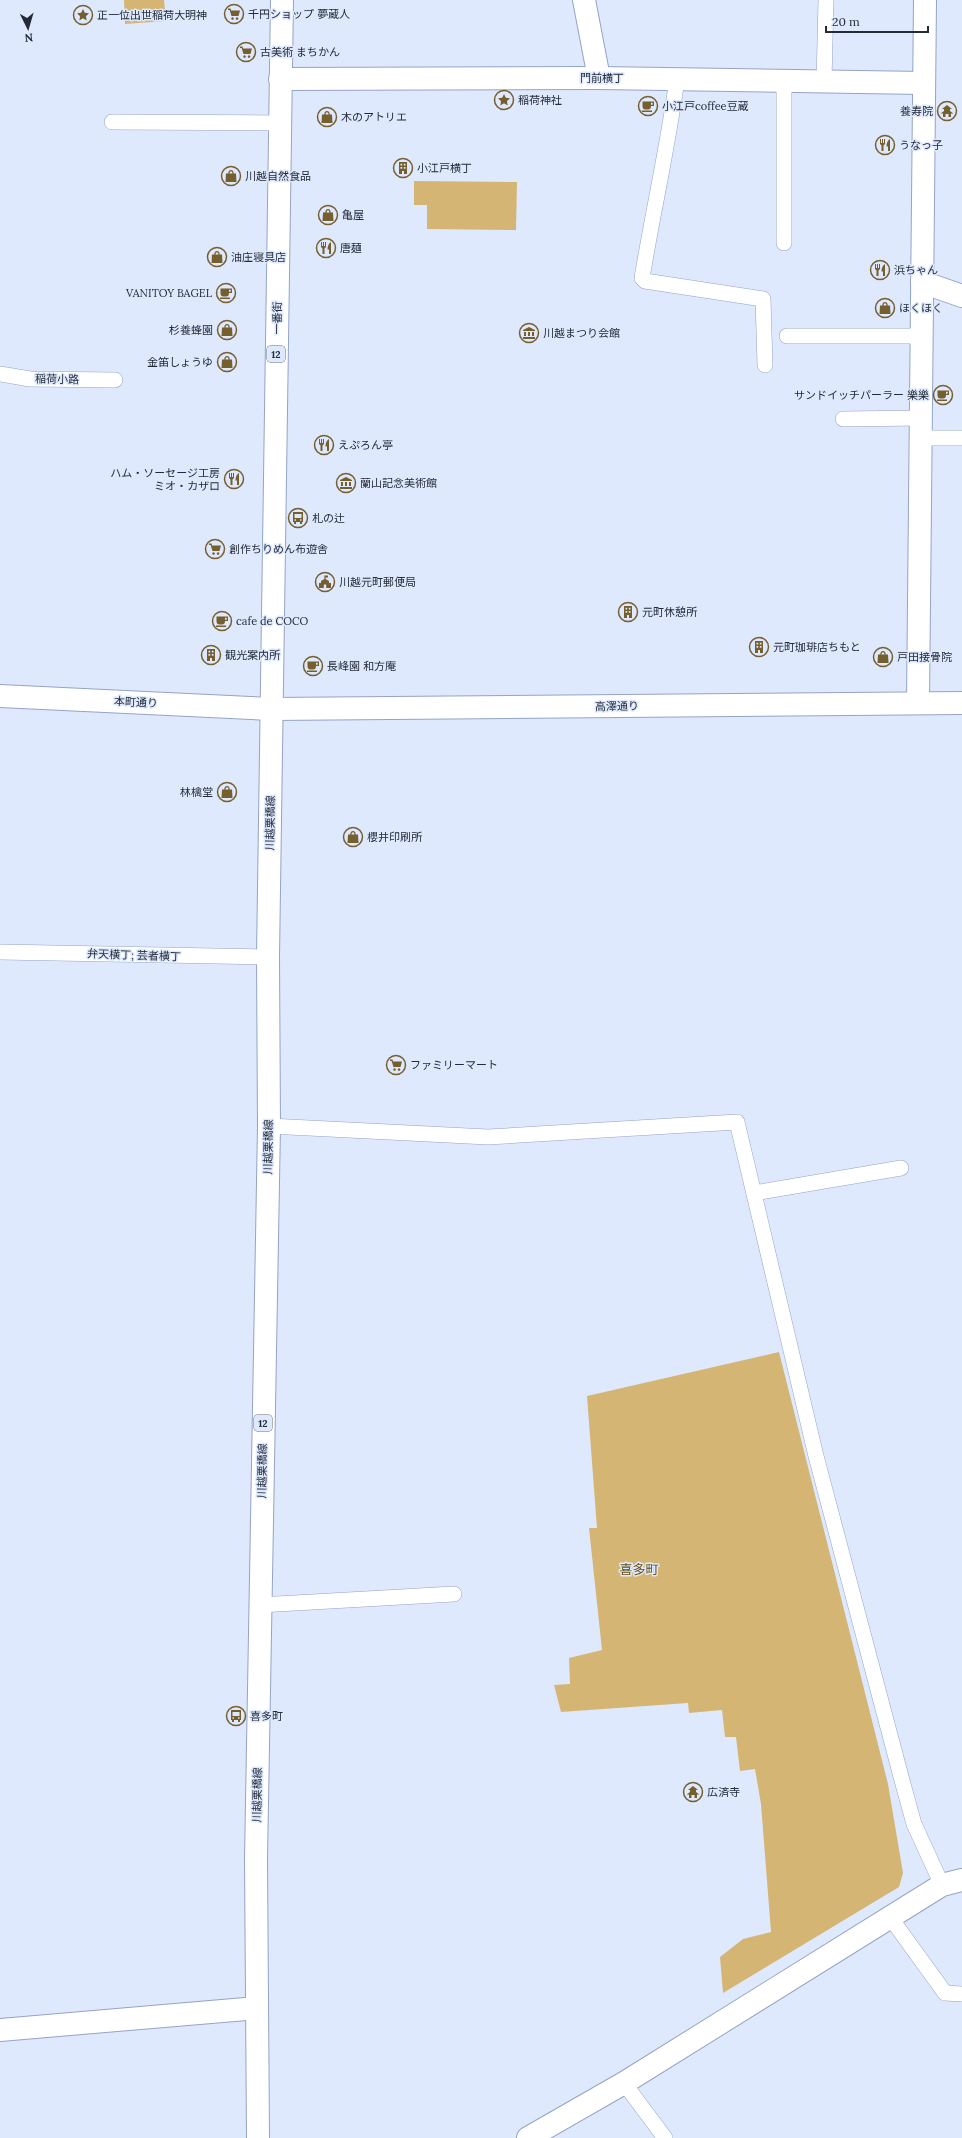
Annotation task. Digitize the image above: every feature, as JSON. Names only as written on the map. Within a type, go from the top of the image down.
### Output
[{"type":"street","name":"一番街","points":[[272,709],[282,0]]},
{"type":"street","points":[[584,0],[598,78]]},
{"type":"street","points":[[918,703],[925,0]]},
{"type":"street","name":"門前横丁","points":[[280,79],[598,78],[923,83]]},
{"type":"street","points":[[922,282],[962,296]]},
{"type":"street","name":"本町通り","points":[[0,696],[272,709]]},
{"type":"street","name":"高澤通り","points":[[272,709],[962,703]]},
{"type":"street","name":"川越栗橋線","points":[[258,2138],[256,1859],[259,1604],[269,1126],[268,957],[272,709]]},
{"type":"street","points":[[528,2138],[624,2083],[890,1917],[952,1882]]},
{"type":"street","points":[[0,2030],[257,2008]]},
{"type":"lane","points":[[824,81],[826,0]]},
{"type":"lane","points":[[677,79],[668,144],[653,214],[642,278],[645,281],[763,299],[765,365]]},
{"type":"lane","points":[[784,81],[784,243]]},
{"type":"lane","points":[[112,122],[280,122]]},
{"type":"lane","points":[[787,336],[922,336]]},
{"type":"lane","name":"稲荷小路","points":[[0,374],[30,379],[115,380]]},
{"type":"lane","points":[[843,418],[921,428],[962,438]]},
{"type":"lane","name":"弁天横丁; 芸者横丁","points":[[0,952],[268,957]]},
{"type":"lane","points":[[269,1126],[488,1137],[737,1122],[816,1456],[904,1790],[914,1824],[952,1882]]},
{"type":"lane","points":[[754,1193],[901,1168]]},
{"type":"lane","points":[[259,1604],[454,1594]]},
{"type":"lane","points":[[890,1917],[945,1993],[962,1994]]},
{"type":"lane","points":[[624,2083],[665,2138]]},
{"type":"shaded area","points":[[124,0],[164,0],[166,21],[125,24]]},
{"type":"shaded area","points":[[414,181],[517,182],[516,230],[427,229],[427,205],[414,205]]},
{"type":"shaded area","points":[[779,1352],[888,1784],[903,1873],[899,1887],[723,1993],[720,1957],[743,1939],[771,1932],[761,1804],[755,1769],[740,1771],[736,1737],[725,1737],[722,1710],[689,1713],[688,1703],[561,1712],[554,1685],[570,1684],[569,1658],[602,1650],[589,1528],[597,1528],[587,1396]]},
{"type":"place","name":"千円ショップ 夢蔵人","points":[[234,14]]},
{"type":"place","name":"正一位出世稲荷大明神","points":[[83,15]]},
{"type":"place","name":"古美術 まちかん","points":[[246,52]]},
{"type":"place","name":"稲荷神社","points":[[504,100]]},
{"type":"place","name":"小江戸coffee豆蔵","points":[[648,106]]},
{"type":"place","name":"養寿院","points":[[947,111]]},
{"type":"place","name":"木のアトリエ","points":[[327,117]]},
{"type":"place","name":"うなっ子","points":[[885,145]]},
{"type":"place","name":"小江戸横丁","points":[[403,168]]},
{"type":"place","name":"川越自然食品","points":[[231,176]]},
{"type":"place","name":"亀屋","points":[[328,215]]},
{"type":"place","name":"唐麺","points":[[326,248]]},
{"type":"place","name":"油庄寝具店","points":[[217,257]]},
{"type":"place","name":"浜ちゃん","points":[[880,270]]},
{"type":"place","name":"VANITOY BAGEL","points":[[226,293]]},
{"type":"place","name":"ほくほく","points":[[885,308]]},
{"type":"place","name":"杉養蜂園","points":[[227,330]]},
{"type":"place","name":"川越まつり会館","points":[[529,333]]},
{"type":"place","name":"金笛しょうゆ","points":[[227,362]]},
{"type":"place","name":"サンドイッチパーラー 樂樂","points":[[943,395]]},
{"type":"place","name":"えぷろん亭","points":[[324,445]]},
{"type":"place","name":"ハム・ソーセージ工房 ミオ・カザロ","points":[[234,479]]},
{"type":"place","name":"蘭山記念美術館","points":[[346,483]]},
{"type":"place","name":"札の辻","points":[[298,518]]},
{"type":"place","name":"創作ちりめん布遊舎","points":[[215,549]]},
{"type":"place","name":"川越元町郵便局","points":[[325,582]]},
{"type":"place","name":"元町休憩所","points":[[628,612]]},
{"type":"place","name":"cafe de COCO","points":[[222,621]]},
{"type":"place","name":"元町珈琲店ちもと","points":[[759,647]]},
{"type":"place","name":"観光案内所","points":[[211,655]]},
{"type":"place","name":"戸田接骨院","points":[[883,657]]},
{"type":"place","name":"長峰園 和方庵","points":[[313,666]]},
{"type":"place","name":"林檎堂","points":[[227,792]]},
{"type":"place","name":"櫻井印刷所","points":[[353,837]]},
{"type":"place","name":"ファミリーマート","points":[[396,1065]]},
{"type":"place","name":"喜多町","points":[[236,1716]]},
{"type":"place","name":"広済寺","points":[[693,1792]]},
{"type":"district","name":"喜多町","points":[[639,1569]]}]
